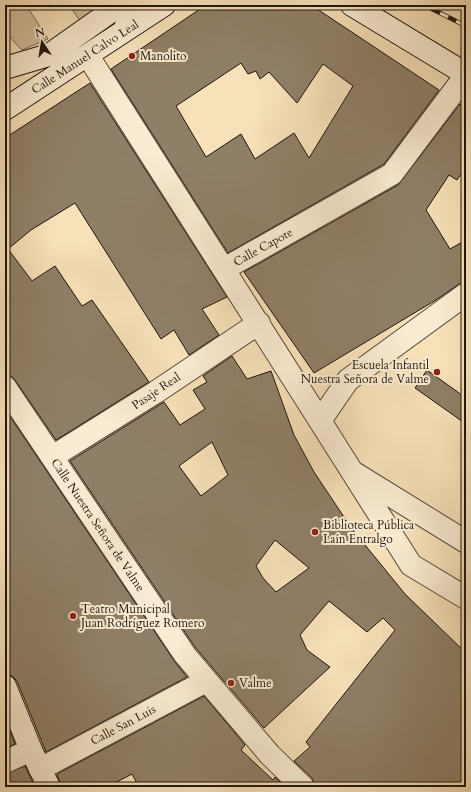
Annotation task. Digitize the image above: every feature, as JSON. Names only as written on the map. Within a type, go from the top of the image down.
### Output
[{"type":"street","name":"Calle Manuel Calvo Leal","points":[[5,68],[49,55],[120,5]]},
{"type":"street","name":"Calle Manuel Calvo Leal","points":[[5,109],[164,5]]},
{"type":"street","points":[[352,5],[466,74]]},
{"type":"street","name":"Calle Capote","points":[[88,56],[224,269],[392,174],[466,74]]},
{"type":"street","points":[[224,269],[411,565],[466,598]]},
{"type":"street","points":[[320,421],[348,380],[466,294]]},
{"type":"street","name":"Pasaje Real","points":[[52,457],[156,392],[259,323]]},
{"type":"street","name":"Calle Nuestra Señora de Valme","points":[[5,387],[185,655],[270,755],[303,787]]},
{"type":"street","points":[[352,471],[466,542]]},
{"type":"street","name":"Calle San Luis","points":[[5,762],[40,769],[206,681]]},
{"type":"street","points":[[5,686],[40,769]]},
{"type":"lane","points":[[88,56],[136,9],[136,5]]},
{"type":"shaded area","points":[[5,5],[26,5],[48,39],[22,50],[12,39],[7,30]]},
{"type":"shaded area","points":[[69,5],[106,5],[80,21]]},
{"type":"building","points":[[206,5],[311,5],[439,90],[384,164],[228,253],[111,69]],"holes":[[[241,63],[248,74],[256,71],[260,79],[269,72],[297,103],[323,64],[353,86],[309,158],[294,133],[255,159],[241,134],[206,157],[176,106]]]},
{"type":"building","points":[[90,83],[227,297],[202,309],[219,335],[189,355],[174,330],[161,339],[75,203],[31,230],[8,249],[32,281],[55,266],[82,306],[92,300],[149,382],[56,440],[15,380],[11,376],[5,375],[5,138]]},
{"type":"building","points":[[460,104],[466,108],[466,167],[457,180],[449,175],[426,210],[450,249],[466,240],[466,282],[459,284],[436,300],[314,373],[244,272],[398,185]]},
{"type":"building","points":[[232,356],[247,379],[271,371],[294,435],[314,472],[352,529],[405,594],[466,653],[466,787],[315,787],[312,778],[294,761],[310,747],[306,742],[395,630],[383,618],[367,632],[329,601],[300,635],[307,650],[330,667],[264,728],[195,647],[70,461],[164,402],[180,425],[205,409],[193,390],[207,382],[203,376]],"holes":[[[212,442],[228,475],[201,496],[179,466]],[[275,540],[309,568],[276,592],[263,578],[256,566]]]},
{"type":"building","points":[[427,370],[466,398],[466,424],[415,388]]},
{"type":"building","points":[[5,409],[175,662],[187,677],[46,752],[17,681],[12,676],[5,674]]},
{"type":"building","points":[[204,696],[245,745],[241,750],[273,780],[275,777],[285,787],[139,787],[132,774],[107,787],[61,787],[57,774]]},
{"type":"building","points":[[5,719],[15,744],[5,748]]},
{"type":"building","points":[[25,766],[35,787],[5,787],[5,774]]},
{"type":"railway","points":[[424,5],[466,26]]},
{"type":"railway","points":[[457,5],[466,9]]},
{"type":"place","name":"Manolito","points":[[132,56]]},
{"type":"place","name":"Escuela Infantil Nuestra Señora de Valme","points":[[437,372]]},
{"type":"place","name":"Biblioteca Pública Laín Entralgo","points":[[315,532]]},
{"type":"place","name":"Teatro Municipal Juan Rodríguez Romero","points":[[73,616]]},
{"type":"place","name":"Valme","points":[[231,683]]}]
